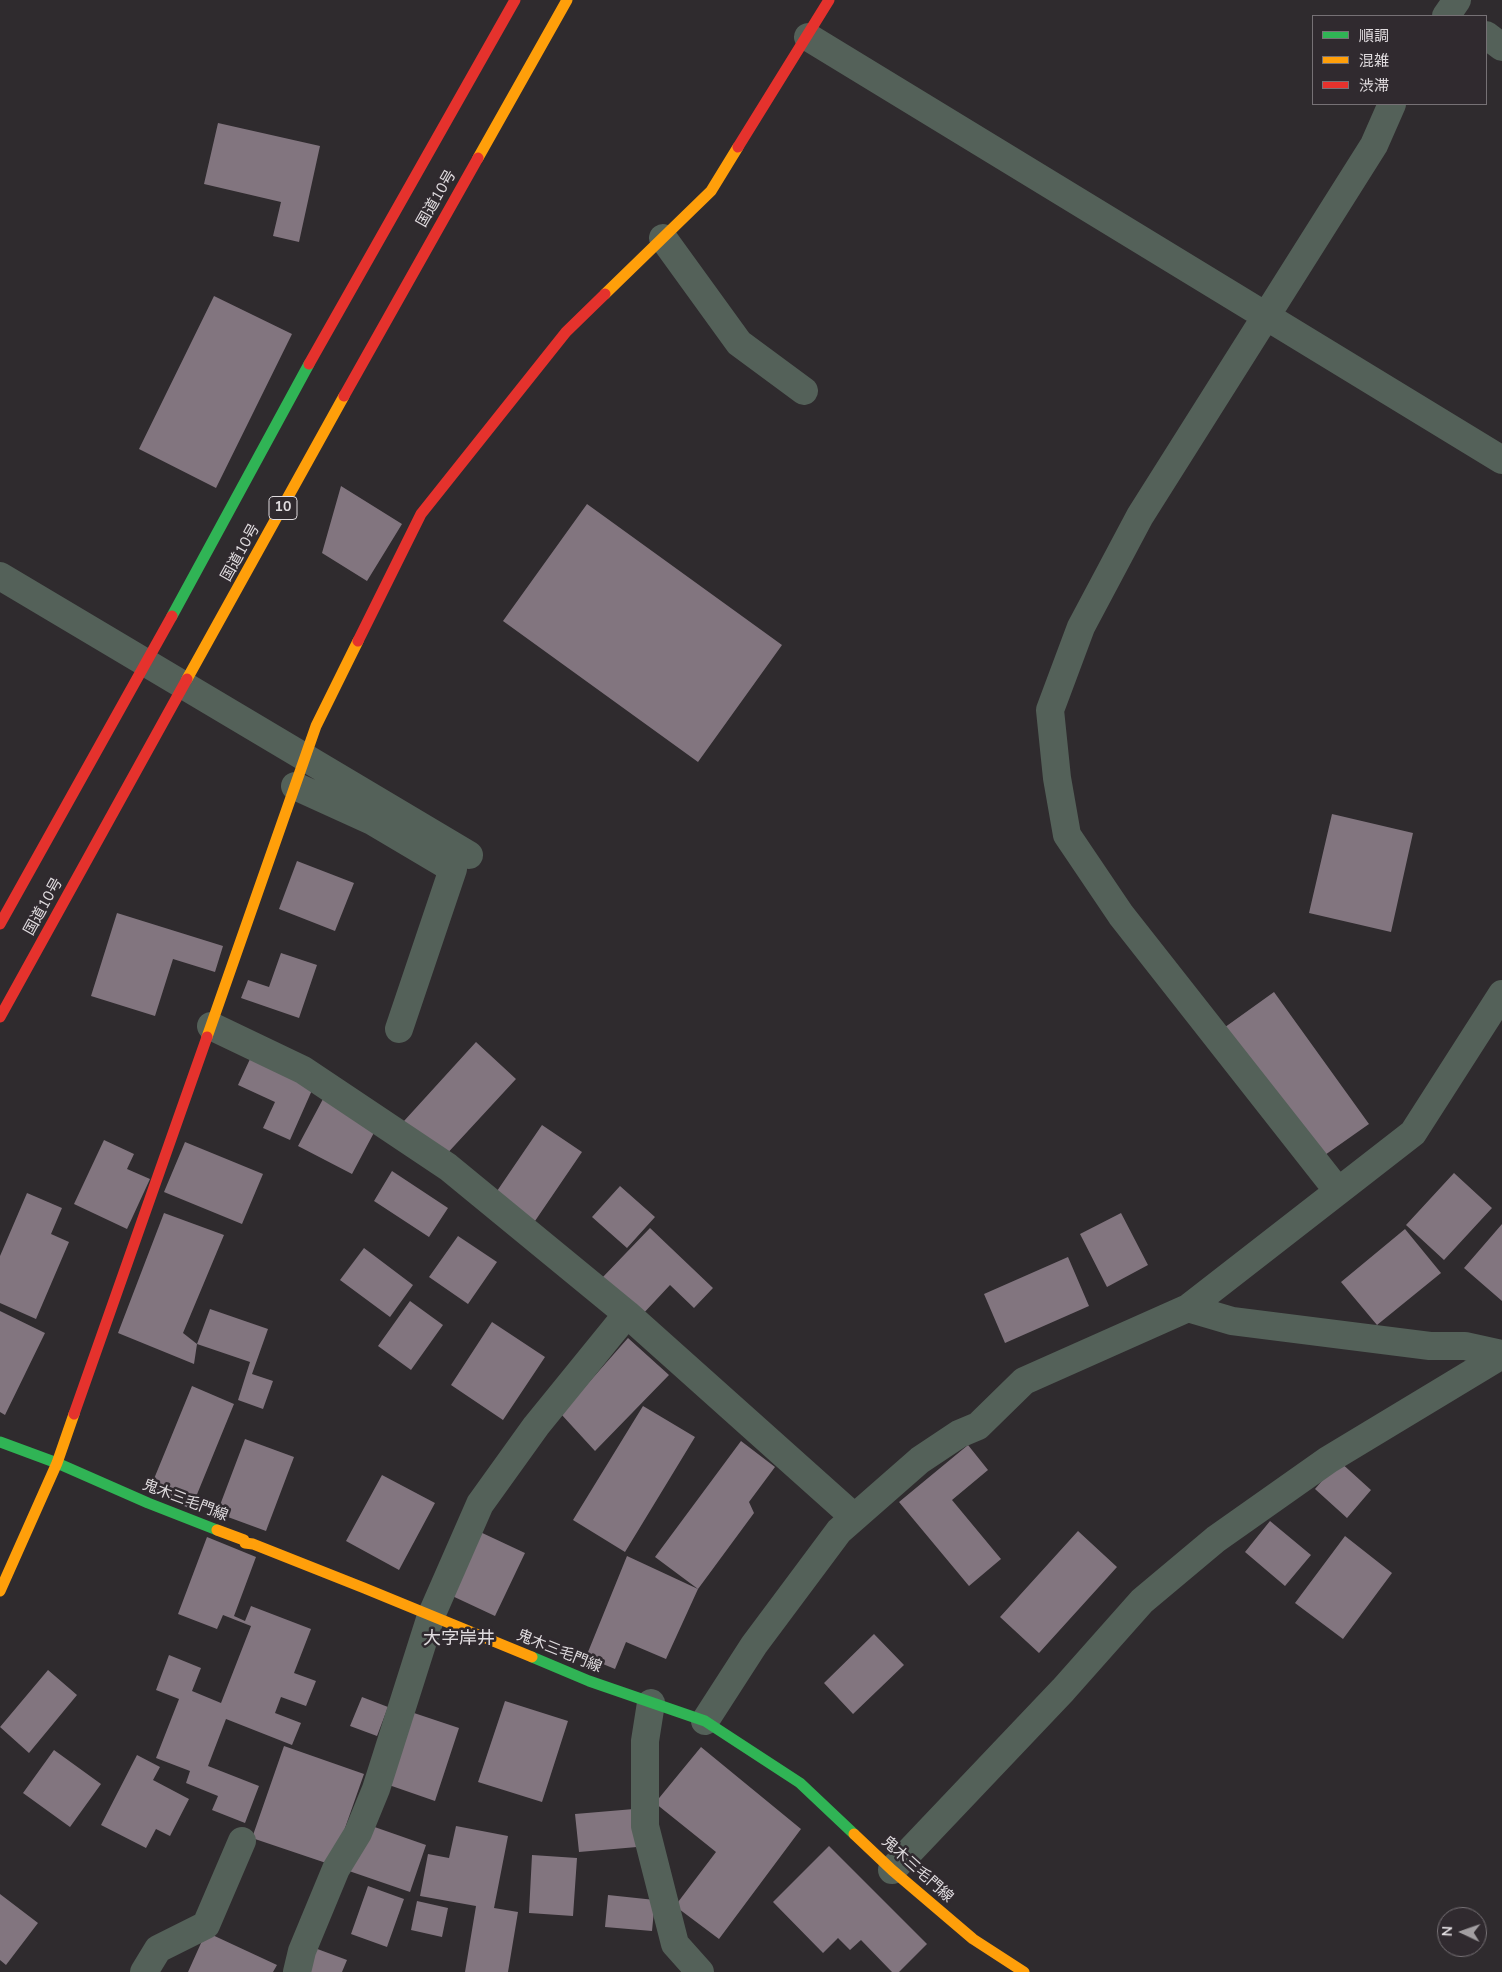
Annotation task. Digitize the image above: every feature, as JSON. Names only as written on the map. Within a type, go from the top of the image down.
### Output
[{"type":"main road","name":"国道10号","points":[[0,924],[146,663],[355,280],[515,0]]},
{"type":"main road","name":"国道10号","points":[[0,1016],[400,294],[567,0]]},
{"type":"main road","points":[[0,1591],[58,1463],[316,726],[421,514],[566,332],[711,191],[808,36],[828,0]]},
{"type":"main road","name":"鬼木三毛門線","points":[[0,1442],[58,1463],[148,1503],[244,1540],[245,1543],[253,1544],[589,1681],[705,1721],[800,1782],[892,1870],[973,1939],[1024,1972]]},
{"type":"street","points":[[1487,35],[1502,47]]},
{"type":"street","points":[[808,36],[1502,460]]},
{"type":"street","points":[[1338,1191],[1121,915],[1068,835],[1057,778],[1050,710],[1081,627],[1140,516],[1374,145],[1392,105]]},
{"type":"street","points":[[663,238],[739,343],[804,391]]},
{"type":"street","points":[[0,576],[469,855]]},
{"type":"street","points":[[295,786],[372,821],[453,870],[399,1029]]},
{"type":"street","points":[[705,1721],[754,1645],[839,1531],[854,1517],[920,1460],[959,1434],[978,1426],[1024,1381],[1188,1308],[1413,1133],[1502,994]]},
{"type":"street","points":[[211,1026],[303,1070],[448,1167],[627,1314],[854,1517]]},
{"type":"street","points":[[1188,1308],[1232,1321],[1430,1346],[1465,1346],[1502,1354]]},
{"type":"street","points":[[297,1972],[302,1951],[336,1869],[358,1833],[376,1788],[431,1616],[480,1504],[536,1426],[627,1314]]},
{"type":"street","points":[[892,1870],[1063,1690],[1142,1601],[1216,1539],[1328,1460],[1502,1354]]},
{"type":"street","points":[[651,1703],[645,1742],[645,1826],[675,1944],[700,1972]]},
{"type":"street","points":[[144,1972],[158,1949],[206,1925],[242,1841]]},
{"type":"building","points":[[218,123],[320,146],[299,242],[273,236],[281,202],[204,184]]},
{"type":"building","points":[[214,296],[292,334],[216,488],[139,449]]},
{"type":"building","points":[[341,486],[402,524],[367,581],[322,553]]},
{"type":"building","points":[[587,504],[782,645],[698,762],[503,621]]},
{"type":"building","points":[[1332,814],[1413,833],[1391,932],[1309,913]]},
{"type":"building","points":[[297,861],[354,883],[335,931],[279,909]]},
{"type":"building","points":[[117,913],[223,946],[215,972],[173,959],[155,1016],[91,996]]},
{"type":"building","points":[[281,953],[317,965],[299,1018],[241,998],[248,980],[269,987]]},
{"type":"building","points":[[1274,992],[1369,1124],[1315,1162],[1221,1030]]},
{"type":"building","points":[[476,1042],[516,1079],[443,1158],[404,1121]]},
{"type":"building","points":[[250,1059],[313,1088],[290,1140],[263,1128],[275,1102],[238,1085]]},
{"type":"building","points":[[323,1099],[377,1127],[352,1174],[298,1146]]},
{"type":"building","points":[[542,1125],[582,1152],[535,1221],[495,1194]]},
{"type":"building","points":[[104,1140],[134,1154],[127,1169],[150,1179],[127,1229],[74,1204]]},
{"type":"building","points":[[185,1142],[263,1174],[242,1224],[164,1192]]},
{"type":"building","points":[[392,1171],[448,1208],[429,1237],[374,1201]]},
{"type":"building","points":[[1454,1173],[1492,1208],[1444,1260],[1406,1225]]},
{"type":"building","points":[[620,1186],[655,1217],[627,1248],[592,1217]]},
{"type":"building","points":[[27,1193],[62,1208],[51,1234],[69,1242],[36,1319],[0,1303],[0,1256]]},
{"type":"building","points":[[164,1213],[224,1235],[183,1333],[197,1344],[194,1364],[118,1333]]},
{"type":"building","points":[[1121,1213],[1148,1265],[1107,1287],[1080,1234]]},
{"type":"building","points":[[1502,1224],[1502,1301],[1464,1268]]},
{"type":"building","points":[[650,1228],[713,1288],[694,1308],[670,1285],[641,1316],[601,1279]]},
{"type":"building","points":[[1405,1229],[1441,1273],[1377,1325],[1341,1282]]},
{"type":"building","points":[[458,1236],[497,1262],[468,1304],[429,1277]]},
{"type":"building","points":[[364,1248],[413,1285],[390,1317],[340,1280]]},
{"type":"building","points":[[1068,1257],[1089,1306],[1005,1343],[984,1294]]},
{"type":"building","points":[[410,1301],[443,1325],[411,1370],[378,1346]]},
{"type":"building","points":[[210,1309],[268,1329],[252,1374],[273,1381],[263,1409],[238,1400],[250,1362],[197,1344]]},
{"type":"building","points":[[0,1311],[45,1333],[5,1415],[0,1412]]},
{"type":"building","points":[[492,1322],[545,1357],[503,1420],[451,1385]]},
{"type":"building","points":[[628,1338],[669,1375],[595,1451],[561,1414]]},
{"type":"building","points":[[192,1386],[234,1404],[191,1509],[149,1491]]},
{"type":"building","points":[[643,1406],[695,1437],[625,1552],[573,1520]]},
{"type":"building","points":[[245,1439],[294,1457],[266,1531],[217,1513]]},
{"type":"building","points":[[741,1441],[775,1467],[749,1502],[754,1513],[698,1589],[655,1557]]},
{"type":"building","points":[[968,1445],[988,1470],[952,1500],[1001,1559],[969,1586],[899,1502]]},
{"type":"building","points":[[1339,1461],[1371,1490],[1347,1518],[1315,1489]]},
{"type":"building","points":[[382,1475],[435,1503],[399,1570],[346,1541]]},
{"type":"building","points":[[1270,1521],[1311,1555],[1285,1586],[1245,1552]]},
{"type":"building","points":[[478,1531],[525,1553],[495,1616],[448,1594]]},
{"type":"building","points":[[1078,1531],[1117,1567],[1039,1653],[1000,1617]]},
{"type":"building","points":[[1345,1536],[1392,1573],[1343,1639],[1295,1603]]},
{"type":"building","points":[[207,1537],[256,1557],[234,1616],[245,1621],[251,1606],[311,1629],[294,1673],[316,1681],[306,1706],[281,1697],[275,1713],[301,1723],[292,1745],[226,1719],[208,1766],[259,1786],[245,1823],[212,1810],[218,1796],[186,1783],[190,1771],[156,1758],[179,1699],[156,1690],[169,1655],[201,1668],[192,1691],[221,1703],[251,1626],[223,1615],[217,1629],[178,1614]]},
{"type":"building","points":[[627,1556],[698,1589],[666,1659],[626,1642],[615,1669],[586,1657]]},
{"type":"building","points":[[874,1634],[904,1665],[853,1714],[824,1683]]},
{"type":"building","points":[[48,1670],[77,1695],[29,1753],[0,1727]]},
{"type":"building","points":[[362,1697],[388,1707],[377,1736],[350,1726]]},
{"type":"building","points":[[505,1701],[568,1721],[542,1802],[478,1782]]},
{"type":"building","points":[[411,1712],[459,1728],[435,1801],[386,1784]]},
{"type":"building","points":[[284,1746],[364,1774],[332,1865],[252,1838]]},
{"type":"building","points":[[701,1747],[801,1829],[719,1939],[675,1906],[716,1852],[655,1803]]},
{"type":"building","points":[[54,1750],[101,1784],[70,1827],[23,1793]]},
{"type":"building","points":[[137,1755],[160,1767],[153,1780],[189,1799],[170,1836],[156,1829],[146,1848],[101,1825]]},
{"type":"building","points":[[634,1809],[637,1847],[579,1852],[575,1814]]},
{"type":"building","points":[[366,1824],[426,1845],[410,1892],[349,1871]]},
{"type":"building","points":[[456,1826],[508,1836],[494,1908],[518,1912],[508,1972],[465,1972],[476,1906],[420,1896],[428,1854],[449,1858]]},
{"type":"building","points":[[829,1846],[927,1944],[899,1972],[892,1972],[861,1940],[850,1950],[838,1938],[823,1953],[773,1902]]},
{"type":"building","points":[[532,1855],[577,1858],[573,1916],[529,1913]]},
{"type":"building","points":[[368,1886],[404,1899],[387,1947],[351,1934]]},
{"type":"building","points":[[0,1894],[38,1923],[6,1965],[0,1960]]},
{"type":"building","points":[[608,1895],[655,1900],[652,1931],[605,1927]]},
{"type":"building","points":[[417,1901],[448,1908],[442,1937],[411,1930]]},
{"type":"building","points":[[206,1932],[277,1965],[273,1972],[188,1972]]},
{"type":"building","points":[[312,1947],[347,1960],[342,1972],[302,1972]]},
{"type":"traffic: fast","points":[[172,616],[309,364]]},
{"type":"traffic: fast","points":[[0,1442],[57,1463],[148,1503],[217,1530]]},
{"type":"traffic: fast","points":[[532,1657],[589,1681],[705,1721],[800,1783],[854,1834]]},
{"type":"traffic: slow","points":[[478,158],[567,0]]},
{"type":"traffic: slow","points":[[605,294],[711,191],[738,147]]},
{"type":"traffic: slow","points":[[187,679],[344,396]]},
{"type":"traffic: slow","points":[[207,1037],[316,726],[358,641]]},
{"type":"traffic: slow","points":[[0,1591],[57,1463],[74,1414]]},
{"type":"traffic: slow","points":[[217,1530],[244,1540],[245,1543],[253,1544],[364,1588],[532,1657]]},
{"type":"traffic: slow","points":[[854,1834],[892,1870],[973,1939],[1024,1972]]},
{"type":"traffic: jam","points":[[309,364],[515,0]]},
{"type":"traffic: jam","points":[[738,147],[829,0]]},
{"type":"traffic: jam","points":[[344,396],[478,158]]},
{"type":"traffic: jam","points":[[358,641],[421,514],[566,332],[605,294]]},
{"type":"traffic: jam","points":[[0,924],[172,616]]},
{"type":"traffic: jam","points":[[0,1017],[187,679]]},
{"type":"traffic: jam","points":[[74,1414],[207,1037]]},
{"type":"district","name":"大字岸井","points":[[459,1640]]}]
